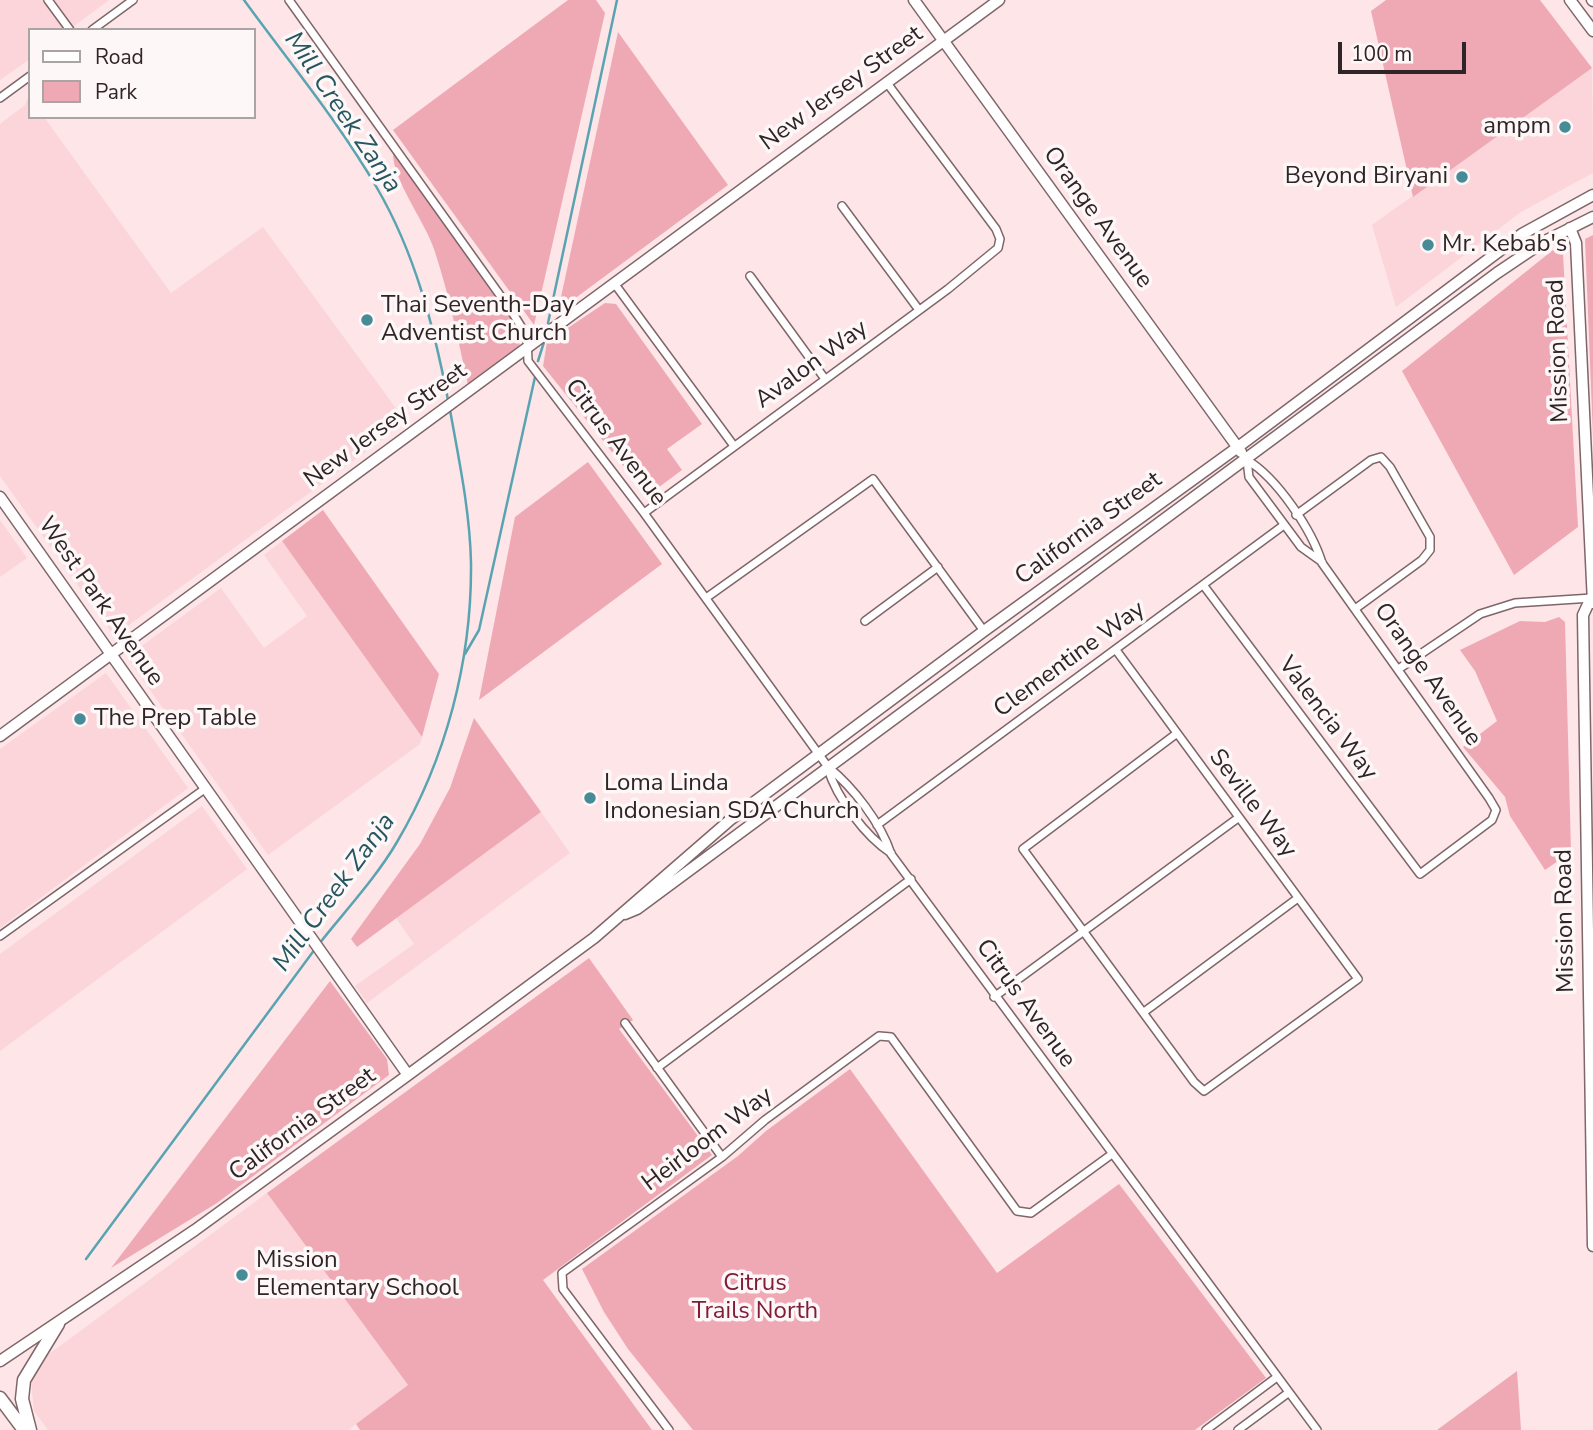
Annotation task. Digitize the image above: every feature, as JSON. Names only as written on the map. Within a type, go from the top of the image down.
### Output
[{"type":"main road","points":[[27,1430],[22,1399],[24,1380],[58,1324]]},
{"type":"main road","points":[[0,1398],[27,1430]]},
{"type":"street","points":[[48,0],[69,28]]},
{"type":"street","points":[[95,28],[133,0]]},
{"type":"street","name":"Citrus Avenue","points":[[289,0],[512,312],[527,336],[528,361],[644,513],[828,767],[841,777],[877,825],[891,853],[994,997],[1317,1430]]},
{"type":"street","name":"Orange Avenue","points":[[914,0],[1247,460],[1262,469],[1315,541],[1322,563]]},
{"type":"street","name":"New Jersey Street","points":[[0,736],[999,0]]},
{"type":"street","points":[[1570,0],[1593,31]]},
{"type":"street","points":[[0,98],[28,77]]},
{"type":"street","name":"Avalon Way","points":[[644,513],[919,310],[992,254],[1000,243],[996,229],[887,83]]},
{"type":"street","name":"California Street","points":[[0,1361],[195,1230],[408,1075],[623,914],[632,902],[730,820],[984,631],[1541,222],[1593,194]]},
{"type":"street","points":[[842,206],[919,310]]},
{"type":"street","name":"California Street","points":[[623,914],[637,909],[1528,251],[1593,216]]},
{"type":"street","name":"Mission Road","points":[[1570,228],[1576,243],[1592,600],[1583,615],[1593,1246]]},
{"type":"street","points":[[1477,268],[1488,281]]},
{"type":"street","points":[[750,276],[825,379]]},
{"type":"street","points":[[614,283],[734,446]]},
{"type":"street","points":[[1296,516],[1371,460],[1381,457],[1390,467],[1430,537],[1430,550],[1422,560],[1355,609]]},
{"type":"street","name":"Orange Avenue","points":[[1247,460],[1249,477],[1301,547],[1322,563],[1400,668],[1437,728],[1496,810]]},
{"type":"street","points":[[706,598],[873,479],[984,631]]},
{"type":"street","name":"West Park Avenue","points":[[0,497],[408,1075]]},
{"type":"street","name":"Clementine Way","points":[[877,825],[1204,586],[1284,524]]},
{"type":"street","points":[[864,621],[937,567]]},
{"type":"street","name":"Valencia Way","points":[[1204,586],[1420,874],[1492,820],[1496,810]]},
{"type":"street","points":[[1400,668],[1480,614],[1515,603],[1592,600]]},
{"type":"street","name":"Seville Way","points":[[1116,650],[1358,979],[1204,1091],[1194,1082],[1144,1012]]},
{"type":"street","points":[[1177,734],[1023,849],[1084,932],[1144,1012],[1298,898]]},
{"type":"street","name":"Citrus Avenue","points":[[828,767],[833,784],[876,844],[891,853]]},
{"type":"street","points":[[0,936],[206,788]]},
{"type":"street","points":[[994,997],[1238,818]]},
{"type":"street","points":[[657,1068],[911,879]]},
{"type":"street","points":[[625,1023],[722,1157]]},
{"type":"street","name":"Heirloom Way","points":[[669,1430],[563,1289],[560,1280],[562,1273],[722,1157],[765,1120],[884,1034],[891,1037],[1017,1211],[1031,1213],[1112,1154]]},
{"type":"street","points":[[1206,1430],[1277,1377]]},
{"type":"street","points":[[1238,1430],[1289,1393]]},
{"type":"shaded area","points":[[0,0],[109,0],[72,28],[28,28],[28,60],[0,80]]},
{"type":"shaded area","points":[[1592,68],[1593,173],[1521,212],[1396,307],[1372,225]]},
{"type":"shaded area","points":[[28,98],[28,119],[45,119],[171,293],[263,227],[406,422],[114,636],[0,476],[0,124],[25,105]]},
{"type":"shaded area","points":[[0,520],[27,558],[0,577]]},
{"type":"shaded area","points":[[282,541],[422,737],[420,744],[268,855],[130,662],[132,653],[221,588],[264,648],[307,616],[264,555]]},
{"type":"shaded area","points":[[106,673],[188,788],[0,928],[0,749]]},
{"type":"shaded area","points":[[202,806],[247,869],[0,1051],[0,954]]},
{"type":"shaded area","points":[[541,812],[570,853],[367,1003],[355,986],[414,944],[396,918]]},
{"type":"shaded area","name":"Mission Elementary School","points":[[267,1193],[408,1385],[348,1430],[48,1430],[34,1411],[31,1381],[45,1357]]},
{"type":"green space","points":[[568,0],[596,0],[605,13],[534,325],[393,130]]},
{"type":"green space","points":[[1386,0],[1540,0],[1592,68],[1413,197],[1371,11]]},
{"type":"green space","points":[[618,32],[728,185],[558,311]]},
{"type":"green space","points":[[393,152],[520,332],[520,344],[515,351],[468,385],[449,300],[434,249],[403,187]]},
{"type":"green space","points":[[1593,235],[1593,437],[1585,239]]},
{"type":"green space","points":[[1553,250],[1563,254],[1578,527],[1514,575],[1402,371]]},
{"type":"green space","points":[[605,303],[616,304],[702,424],[667,449],[682,470],[651,493],[644,492],[543,366],[547,342]]},
{"type":"green space","points":[[588,462],[662,564],[479,700],[515,517]]},
{"type":"green space","points":[[323,510],[439,674],[422,737],[282,541]]},
{"type":"green space","points":[[1559,617],[1565,622],[1571,852],[1545,870],[1510,816],[1505,797],[1463,747],[1497,721],[1475,671],[1460,650],[1520,621],[1545,622]]},
{"type":"green space","points":[[474,718],[541,812],[357,947],[351,939],[420,844],[450,788]]},
{"type":"green space","points":[[589,958],[633,1020],[619,1029],[712,1155],[543,1280],[652,1430],[360,1430],[356,1424],[408,1385],[267,1193]]},
{"type":"green space","points":[[330,981],[387,1059],[389,1075],[217,1203],[111,1268]]},
{"type":"green space","name":"Citrus Trails North","points":[[850,1069],[997,1273],[1119,1184],[1266,1378],[1195,1430],[693,1430],[628,1349],[604,1312],[582,1269],[738,1156],[766,1131]]},
{"type":"green space","points":[[1517,1371],[1521,1430],[1437,1430]]},
{"type":"waterway","name":"Mill Creek Zanja","points":[[244,0],[347,140],[390,213],[422,291],[448,400]]},
{"type":"waterway","points":[[548,323],[617,0]]},
{"type":"waterway","points":[[538,361],[544,342]]},
{"type":"waterway","points":[[465,654],[479,630],[535,377]]},
{"type":"waterway","name":"Mill Creek Zanja","points":[[319,944],[370,881],[397,842],[429,777],[453,708],[467,636],[471,563],[466,505],[450,410]]},
{"type":"waterway","name":"Mill Creek Zanja","points":[[86,1259],[315,949]]},
{"type":"place","name":"ampm","points":[[1565,127]]},
{"type":"place","name":"Beyond Biryani","points":[[1462,177]]},
{"type":"place","name":"Mr. Kebab's","points":[[1428,245]]},
{"type":"place","name":"Thai Seventh-Day Adventist Church","points":[[367,320]]},
{"type":"place","name":"The Prep Table","points":[[80,719]]},
{"type":"place","name":"Loma Linda Indonesian SDA Church","points":[[590,798]]},
{"type":"place","name":"Mission Elementary School","points":[[242,1275]]}]
